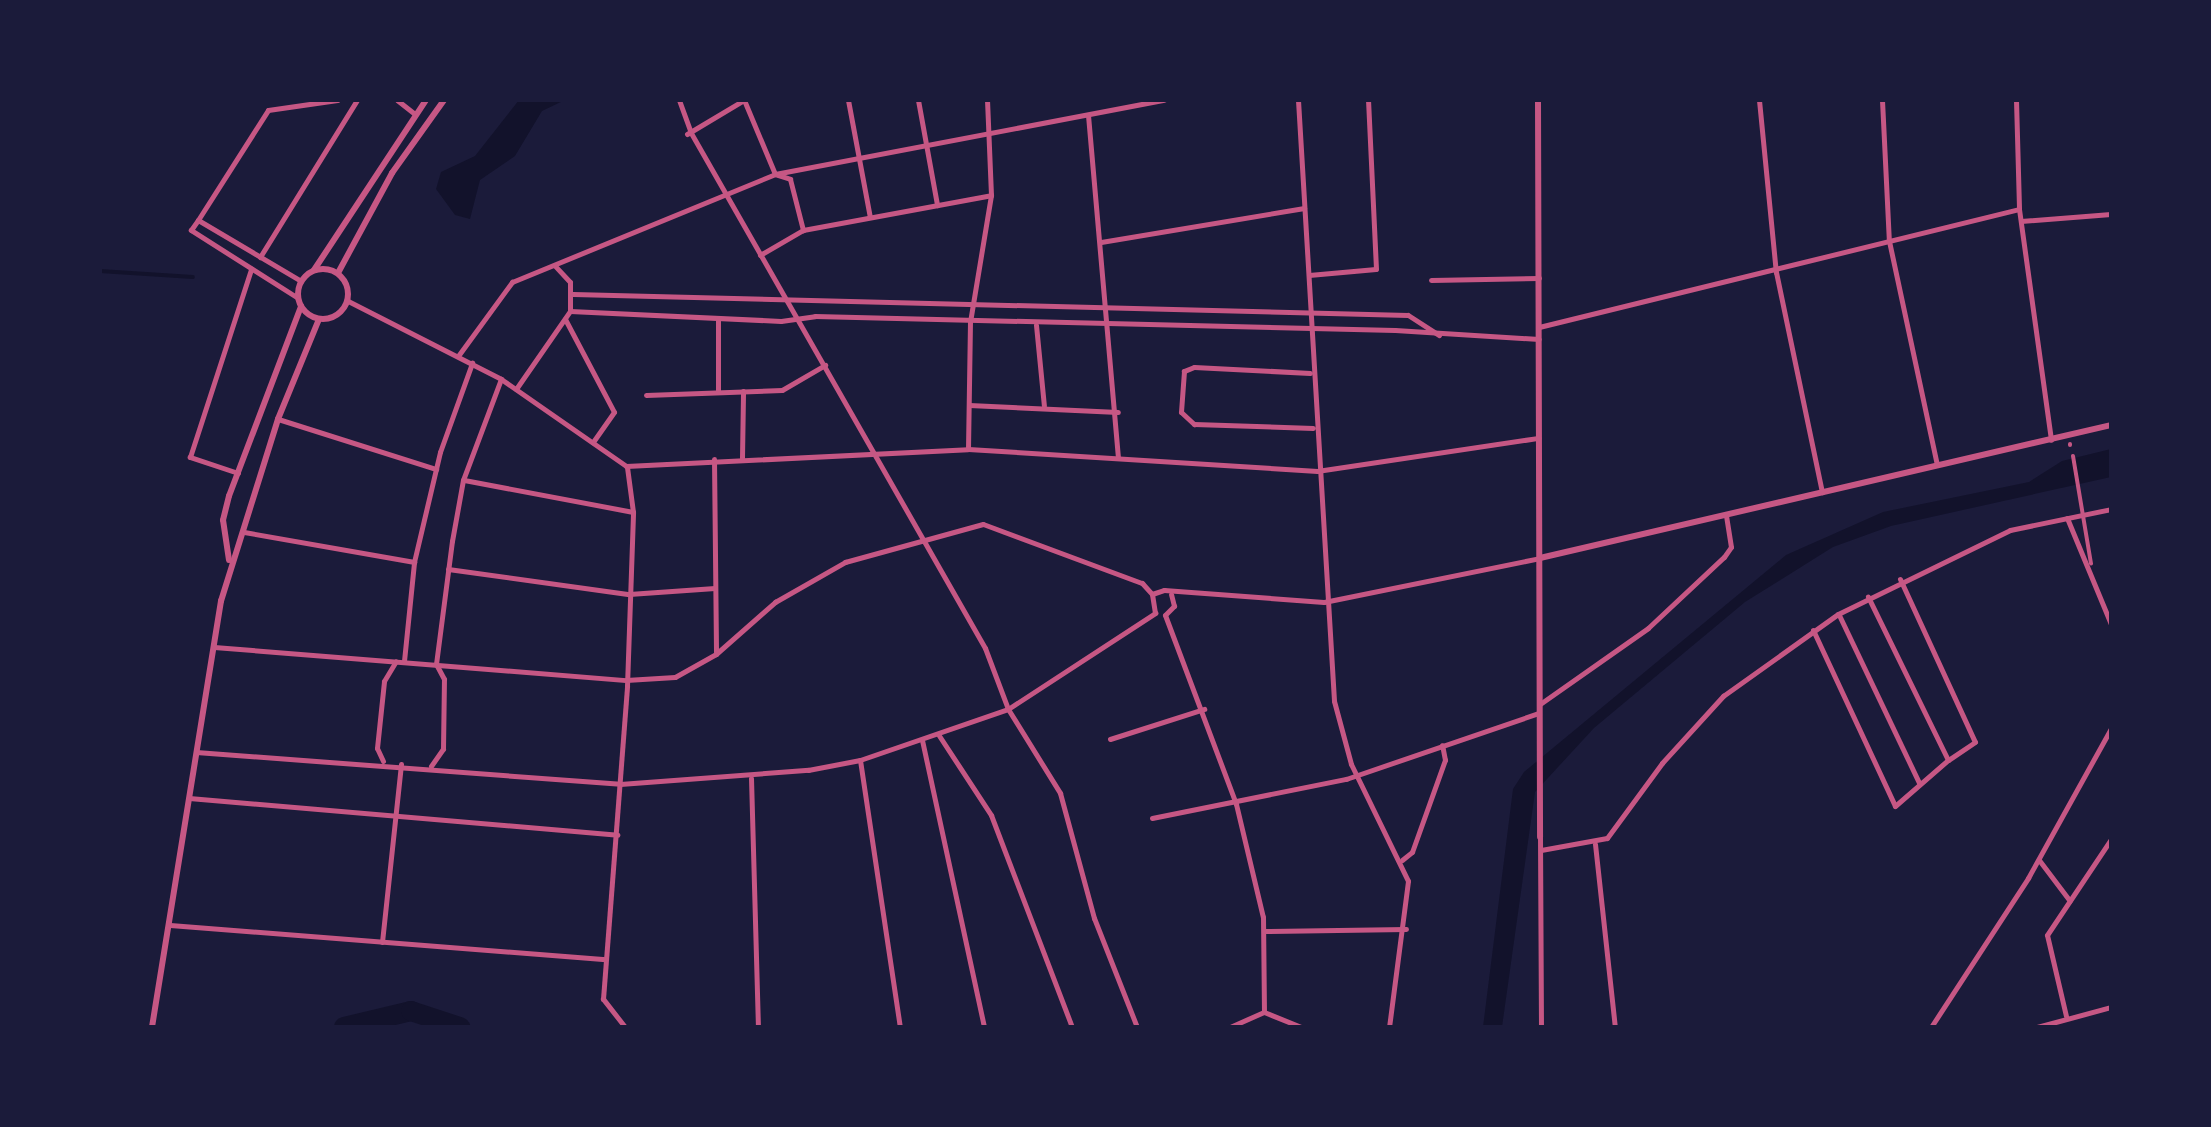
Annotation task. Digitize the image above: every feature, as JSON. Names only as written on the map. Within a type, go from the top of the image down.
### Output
[{"type":"street","points":[[338,100],[268,110],[191,230],[251,268],[319,319],[337,316],[348,301]]},
{"type":"street","points":[[260,257],[357,100]]},
{"type":"street","points":[[397,100],[416,114]]},
{"type":"street","points":[[230,566],[223,520],[299,302],[301,281],[314,270],[426,100]]},
{"type":"street","points":[[444,100],[392,174],[338,273],[348,301],[501,379],[626,466],[968,449],[1317,471],[1540,438]]},
{"type":"street","points":[[679,100],[689,134],[985,648],[1008,710],[1060,794],[1094,918],[1137,1027]]},
{"type":"street","points":[[689,134],[744,100],[774,174]]},
{"type":"street","points":[[848,100],[870,217]]},
{"type":"street","points":[[918,100],[937,205]]},
{"type":"street","points":[[968,449],[970,322],[991,195],[993,133],[987,100]]},
{"type":"street","points":[[458,356],[512,282],[774,174],[1164,100]]},
{"type":"street","points":[[1298,100],[1312,318],[1313,428],[1334,701],[1356,775],[1402,860],[1406,929],[1389,1027]]},
{"type":"street","points":[[1309,275],[1376,270],[1368,100]]},
{"type":"street","points":[[1538,100],[1541,1027]]},
{"type":"street","points":[[1758,100],[1776,272],[1822,492]]},
{"type":"street","points":[[1882,100],[1889,241],[1938,468]]},
{"type":"street","points":[[2016,100],[2019,209],[2051,440]]},
{"type":"street","points":[[1088,115],[1118,412],[1118,458]]},
{"type":"street","points":[[774,174],[790,179],[803,230]]},
{"type":"street","points":[[760,255],[803,230],[991,195]]},
{"type":"street","points":[[1102,242],[1304,208]]},
{"type":"street","points":[[1540,327],[1776,272],[2019,209]]},
{"type":"street","points":[[2021,221],[2111,214]]},
{"type":"street","points":[[198,220],[301,281]]},
{"type":"street","points":[[516,388],[570,311],[572,294],[555,266]]},
{"type":"street","points":[[238,472],[190,457],[251,268]]},
{"type":"street","points":[[314,270],[338,273]]},
{"type":"street","points":[[1431,280],[1539,278]]},
{"type":"street","points":[[572,294],[973,308],[1106,307],[1312,318],[1408,316],[1442,336]]},
{"type":"street","points":[[570,311],[1540,340]]},
{"type":"street","points":[[718,318],[718,392]]},
{"type":"street","points":[[152,1027],[230,566],[278,420],[319,319]]},
{"type":"street","points":[[566,319],[614,412],[593,442]]},
{"type":"street","points":[[1036,325],[1044,406]]},
{"type":"street","points":[[404,662],[414,562],[436,468],[472,363]]},
{"type":"street","points":[[646,394],[782,390],[825,365]]},
{"type":"street","points":[[1310,373],[1194,368],[1184,372],[1181,412],[1194,424],[1313,428]]},
{"type":"street","points":[[432,766],[443,749],[444,679],[436,664],[463,480],[501,379]]},
{"type":"street","points":[[742,458],[743,391]]},
{"type":"street","points":[[969,405],[1118,412]]},
{"type":"street","points":[[278,420],[436,468]]},
{"type":"street","points":[[1152,594],[1324,602],[1540,558],[2111,425]]},
{"type":"street","points":[[2072,456],[2092,564]]},
{"type":"street","points":[[714,460],[716,654]]},
{"type":"street","points":[[626,466],[633,512],[604,1006],[626,1027]]},
{"type":"street","points":[[463,480],[633,512]]},
{"type":"street","points":[[1541,850],[1595,844],[1607,838],[1662,763],[1723,696],[1813,630],[1868,596],[2010,530],[2111,508]]},
{"type":"street","points":[[1152,818],[1236,804],[1356,775],[1540,709],[1648,628],[1727,554],[1726,516]]},
{"type":"street","points":[[2067,518],[2111,624]]},
{"type":"street","points":[[214,647],[626,680],[675,677],[716,654],[808,581],[918,537],[983,524],[1142,583],[1152,594],[1155,613]]},
{"type":"street","points":[[241,531],[414,562]]},
{"type":"street","points":[[448,569],[629,594],[715,588]]},
{"type":"street","points":[[1813,630],[1895,806],[1975,742],[1900,580]]},
{"type":"street","points":[[1165,615],[1174,606],[1171,594]]},
{"type":"street","points":[[1868,596],[1948,760]]},
{"type":"street","points":[[196,752],[382,761],[620,784],[751,778],[860,760],[1008,710],[1155,613],[1165,615]]},
{"type":"street","points":[[1838,614],[1919,784]]},
{"type":"street","points":[[1165,615],[1204,708],[1236,804],[1264,931],[1264,1012]]},
{"type":"street","points":[[382,761],[376,748],[384,680],[396,662]]},
{"type":"street","points":[[1110,740],[1204,708]]},
{"type":"street","points":[[1931,1027],[2039,860],[2111,728]]},
{"type":"street","points":[[938,734],[991,815],[1072,1027]]},
{"type":"street","points":[[922,740],[984,1027]]},
{"type":"street","points":[[1402,860],[1412,852],[1445,760],[1442,745]]},
{"type":"street","points":[[860,760],[900,1027]]},
{"type":"street","points":[[382,942],[401,764]]},
{"type":"street","points":[[751,778],[758,1027]]},
{"type":"street","points":[[189,798],[617,835]]},
{"type":"street","points":[[2066,1016],[2047,935],[2111,839]]},
{"type":"street","points":[[1595,844],[1615,1027]]},
{"type":"street","points":[[2039,860],[2070,901]]},
{"type":"street","points":[[170,925],[606,959]]},
{"type":"street","points":[[1264,931],[1406,929]]},
{"type":"street","points":[[2037,1027],[2066,1016],[2111,1007]]},
{"type":"street","points":[[1230,1027],[1264,1012],[1301,1027]]},
{"type":"shaded area","points":[[519,100],[565,100],[542,111],[515,156],[480,180],[470,219],[455,215],[436,189],[441,172],[475,156]]},
{"type":"shaded area","points":[[2111,449],[2111,477],[1891,526],[1833,547],[1745,602],[1594,728],[1535,792],[1502,1027],[1483,1027],[1513,789],[1524,772],[1786,555],[1883,512],[2029,482],[2062,461]]},
{"type":"waterway","points":[[100,271],[193,277]]},
{"type":"waterway","points":[[344,1027],[411,1011],[460,1027]]}]
